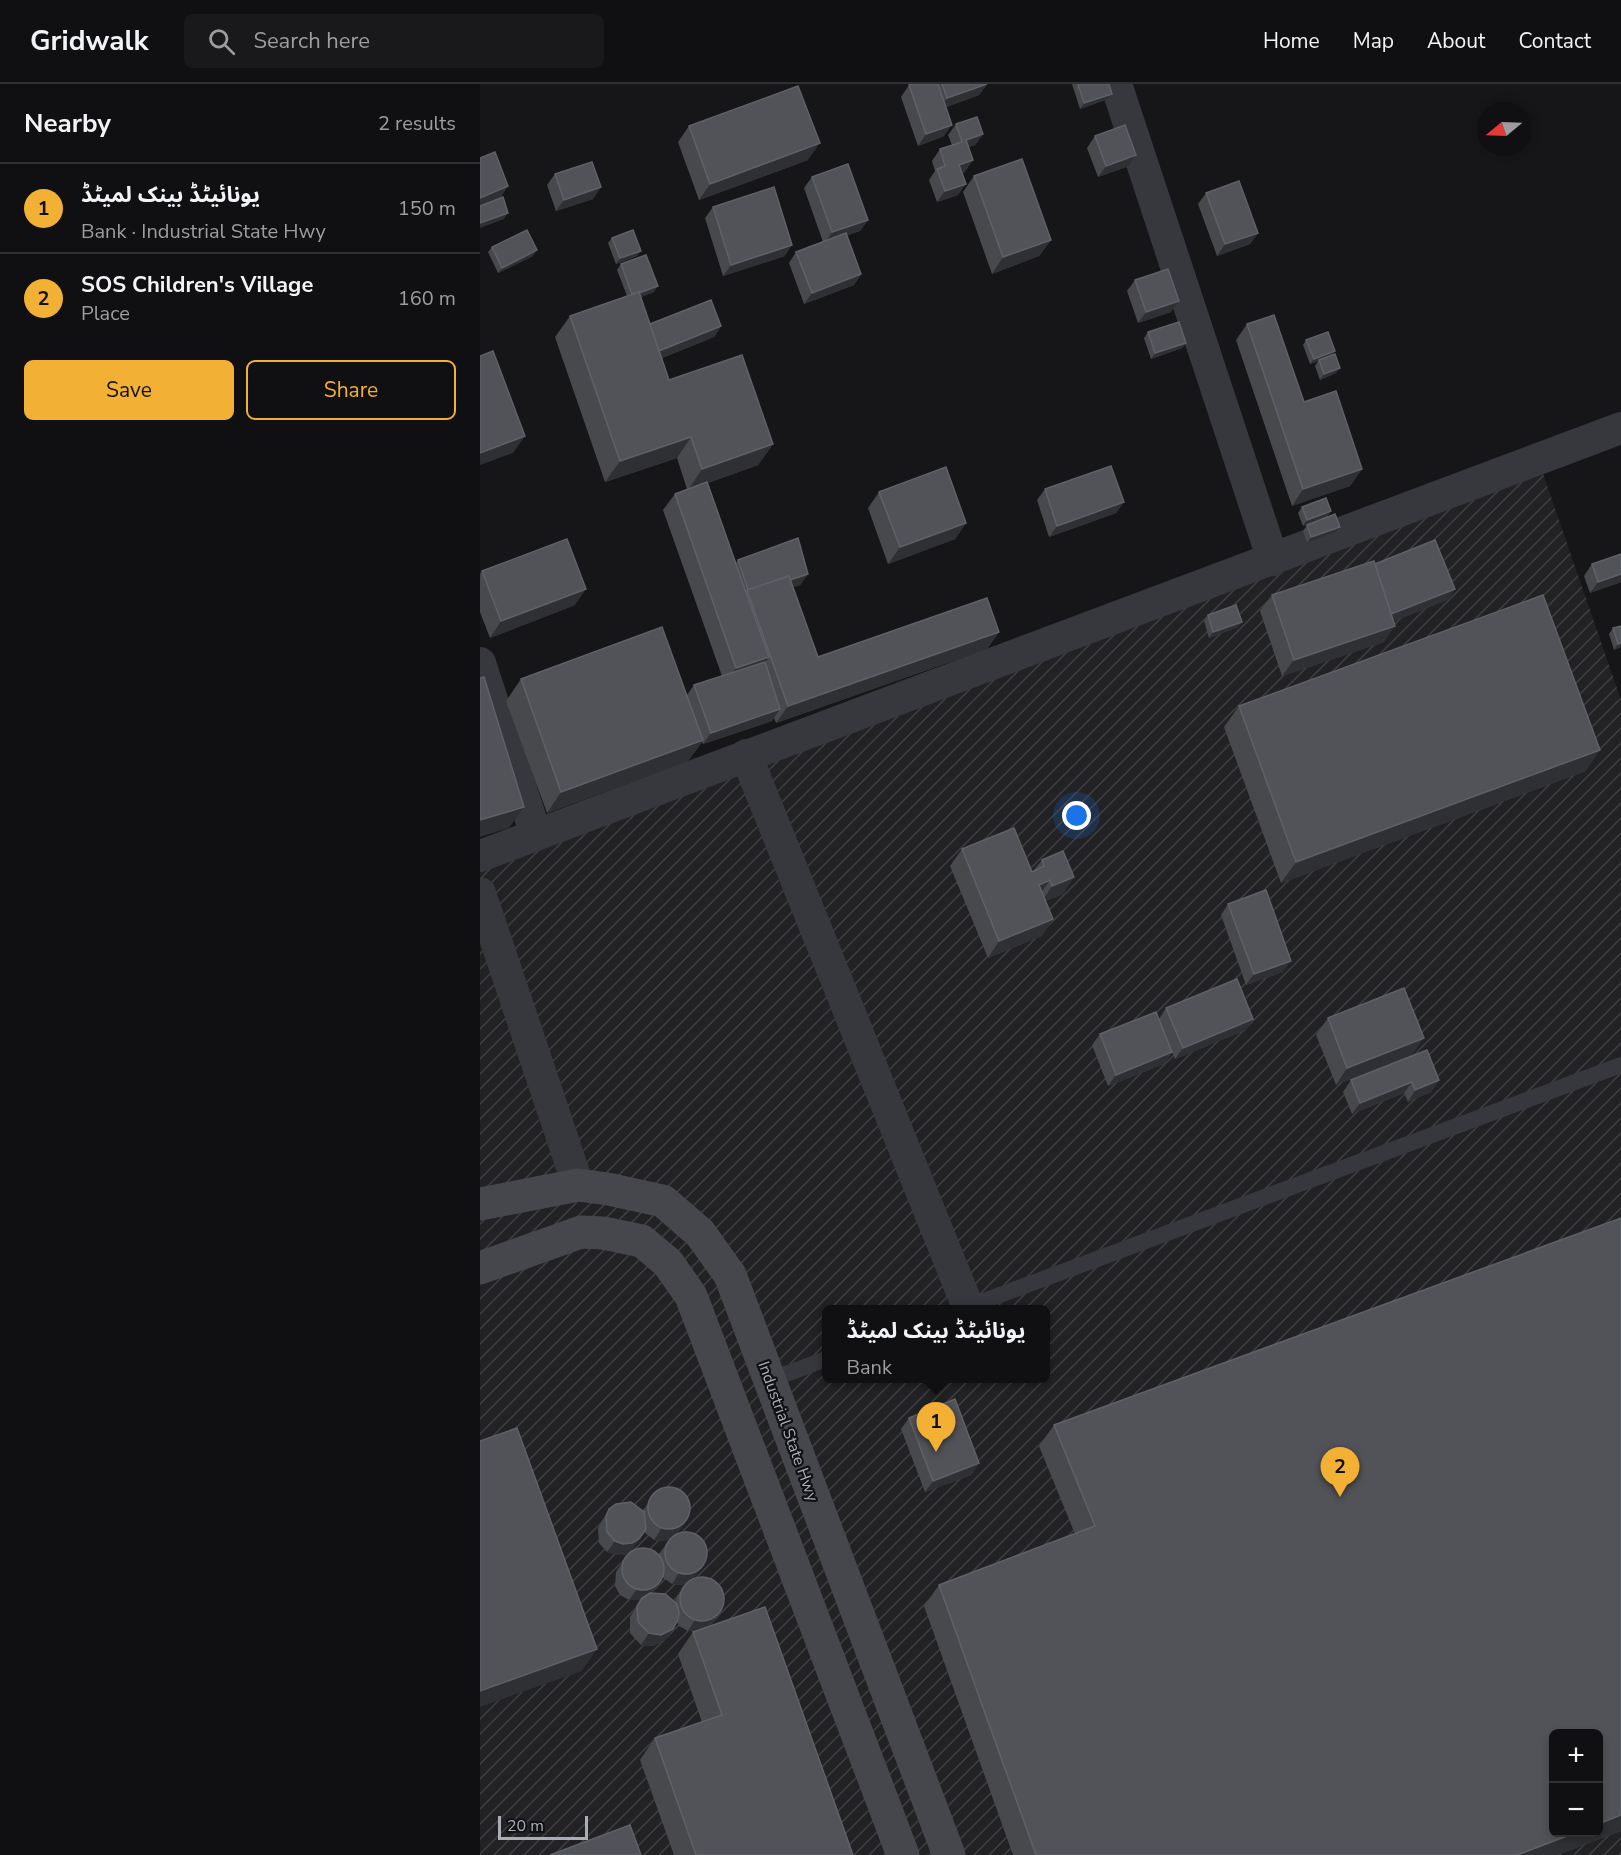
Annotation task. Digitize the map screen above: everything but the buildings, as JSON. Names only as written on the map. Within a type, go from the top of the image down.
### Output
[{"type":"main road","name":"Industrial State Hwy","points":[[480,1204],[578,1185],[663,1201],[700,1233],[730,1275],[949,1855]]},
{"type":"main road","points":[[480,1268],[581,1232],[603,1233],[642,1241],[668,1263],[691,1296],[903,1855]]},
{"type":"street","points":[[1116,84],[1273,560]]},
{"type":"street","points":[[480,856],[1621,428]]},
{"type":"street","points":[[480,663],[536,835]]},
{"type":"street","points":[[746,755],[963,1305]]},
{"type":"street","points":[[480,893],[578,1185]]},
{"type":"lane","points":[[972,1305],[1621,1065]]},
{"type":"lane","points":[[770,1380],[822,1360]]},
{"type":"shaded area","points":[[1540,465],[1621,700],[1621,1855],[480,1855],[480,856]]},
{"type":"place","name":"یونائیٹڈ بینک لمیٹڈ","points":[[936,1452]]},
{"type":"place","name":"SOS Children's Village","points":[[1340,1497]]}]
